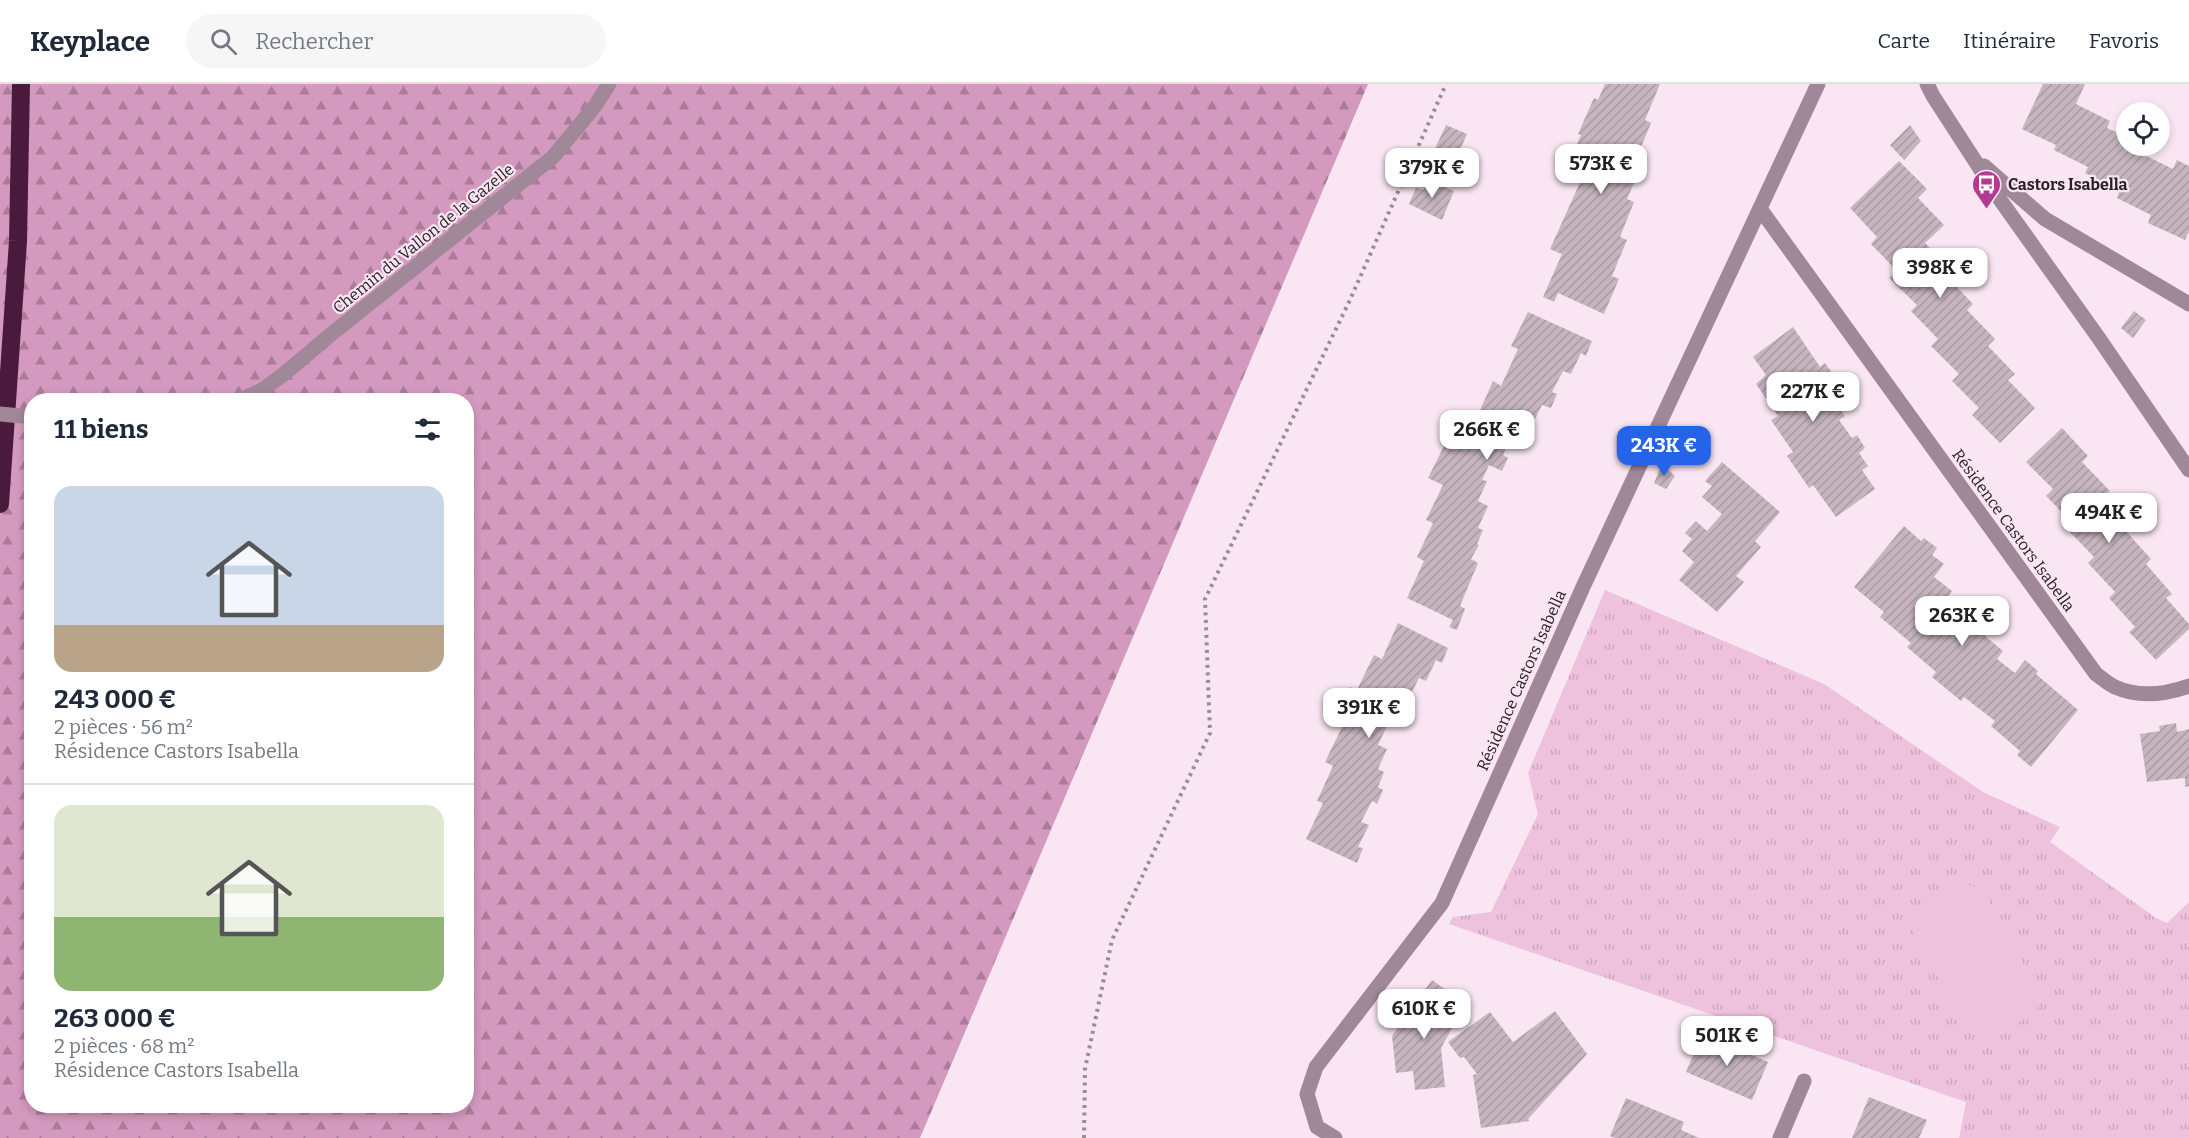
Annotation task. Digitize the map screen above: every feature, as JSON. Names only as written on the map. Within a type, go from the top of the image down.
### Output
[{"type":"highway","points":[[0,518],[18,241],[21,84]]},
{"type":"street","name":"Chemin du Vallon de la Gazelle","points":[[255,393],[284,374],[553,157],[595,106],[609,84]]},
{"type":"street","name":"Résidence Castors Isabella","points":[[1335,1138],[1317,1127],[1307,1094],[1316,1067],[1442,903],[1583,587],[1818,84]]},
{"type":"street","points":[[1927,84],[2001,201],[2189,470]]},
{"type":"street","points":[[1970,154],[2044,219],[2189,304]]},
{"type":"street","name":"Résidence Castors Isabella","points":[[1761,210],[2096,674],[2116,688],[2143,694],[2169,693],[2189,686]]},
{"type":"street","points":[[0,414],[24,416]]},
{"type":"street","points":[[1780,1138],[1804,1081]]},
{"type":"path","points":[[1084,1138],[1084,1069],[1112,940],[1210,733],[1205,599],[1349,302],[1446,84]]},
{"type":"green space","points":[[0,84],[1368,84],[920,1138],[0,1138]]},
{"type":"green space","points":[[1605,590],[1824,684],[1983,792],[2060,827],[2050,842],[2156,918],[2167,923],[2189,902],[2189,1138],[1959,1138],[1966,1102],[1449,924],[1453,917],[1491,912],[1538,814],[1528,773]]},
{"type":"green space","points":[[1959,883],[1982,888],[2041,996],[2036,1013],[1992,1036],[1968,1031],[1910,927],[1920,904]]},
{"type":"building","points":[[1605,84],[1660,84],[1645,120],[1651,123],[1636,159],[1643,162],[1627,199],[1634,202],[1620,237],[1627,240],[1612,276],[1619,279],[1604,314],[1558,293],[1554,302],[1543,297],[1562,254],[1550,249],[1582,178],[1565,171],[1594,98],[1598,100]]},
{"type":"building","points":[[2043,84],[2085,84],[2076,104],[2110,121],[2107,128],[2116,132],[2116,156],[2146,156],[2173,169],[2177,160],[2189,166],[2189,231],[2185,240],[2148,223],[2151,215],[2117,198],[2120,190],[2085,173],[2088,167],[2054,150],[2056,145],[2022,129]]},
{"type":"building","points":[[1446,125],[1467,134],[1455,161],[1433,153]]},
{"type":"building","points":[[1910,125],[1921,141],[1904,160],[1890,145]]},
{"type":"building","points":[[1899,161],[1927,189],[1918,198],[1944,225],[1925,243],[1953,271],[1947,277],[1973,304],[1967,310],[1995,339],[1988,346],[2015,374],[2008,380],[2035,408],[2000,443],[1972,415],[1979,408],[1952,381],[1959,374],[1931,346],[1938,339],[1911,311],[1917,305],[1889,278],[1897,271],[1871,244],[1877,237],[1850,208]]},
{"type":"building","points":[[1428,180],[1454,191],[1442,220],[1409,204],[1416,188],[1424,190]]},
{"type":"building","points":[[2134,311],[2146,320],[2133,338],[2121,328]]},
{"type":"building","points":[[1528,312],[1592,341],[1586,356],[1581,353],[1571,374],[1563,371],[1552,392],[1557,394],[1551,408],[1542,405],[1535,419],[1530,417],[1521,438],[1512,434],[1503,455],[1508,458],[1502,471],[1489,465],[1482,480],[1487,481],[1478,501],[1488,506],[1478,528],[1483,530],[1477,544],[1479,545],[1471,559],[1478,563],[1460,606],[1465,609],[1457,630],[1449,627],[1453,620],[1407,598],[1424,561],[1417,557],[1433,523],[1426,520],[1443,485],[1428,478],[1445,444],[1452,447],[1468,413],[1477,417],[1493,381],[1501,386],[1518,349],[1511,346]]},
{"type":"building","points":[[1793,327],[1820,367],[1825,363],[1834,376],[1827,381],[1837,395],[1832,398],[1845,416],[1839,420],[1852,438],[1857,435],[1865,448],[1859,453],[1868,466],[1862,470],[1875,489],[1836,517],[1813,485],[1809,488],[1787,456],[1793,452],[1771,420],[1778,416],[1756,384],[1766,375],[1753,357]]},
{"type":"building","points":[[2062,428],[2088,456],[2082,462],[2110,491],[2104,496],[2129,524],[2124,529],[2151,559],[2146,564],[2172,594],[2166,598],[2189,624],[2189,629],[2156,660],[2129,632],[2135,627],[2109,598],[2115,592],[2088,563],[2094,557],[2068,530],[2074,524],[2046,496],[2053,489],[2026,462]]},
{"type":"building","points":[[1722,462],[1780,512],[1755,541],[1761,547],[1736,576],[1744,582],[1717,612],[1679,580],[1694,562],[1682,551],[1692,539],[1685,533],[1696,521],[1707,531],[1722,514],[1702,497],[1712,486],[1705,481]]},
{"type":"building","points":[[1662,464],[1675,476],[1666,489],[1654,483]]},
{"type":"building","points":[[1904,526],[1921,541],[1924,538],[1937,548],[1932,555],[1944,564],[1934,577],[1952,591],[1948,598],[1965,612],[1975,600],[1988,609],[1985,613],[1996,622],[1985,636],[2003,651],[1997,659],[2015,673],[2025,660],[2038,671],[2036,674],[2078,710],[2031,767],[2017,755],[2020,751],[1991,726],[1995,721],[1964,697],[1961,701],[1932,677],[1936,672],[1907,647],[1911,643],[1880,617],[1884,612],[1854,587]]},
{"type":"building","points":[[1398,623],[1448,648],[1442,663],[1436,660],[1426,681],[1419,678],[1409,698],[1415,700],[1408,715],[1401,711],[1394,726],[1388,724],[1378,745],[1387,749],[1378,769],[1384,772],[1378,787],[1383,790],[1377,804],[1372,801],[1361,822],[1369,825],[1358,847],[1363,848],[1357,863],[1306,839],[1323,803],[1317,801],[1333,766],[1325,762],[1342,727],[1333,723],[1350,687],[1357,690],[1374,655],[1382,659]]},
{"type":"building","points":[[2176,723],[2177,732],[2189,729],[2189,786],[2185,787],[2185,778],[2147,782],[2140,734],[2160,731],[2159,726]]},
{"type":"building","points":[[1432,980],[1449,992],[1437,1007],[1456,1021],[1441,1048],[1445,1087],[1415,1090],[1413,1071],[1396,1073],[1392,1036],[1410,1015],[1408,1013]]},
{"type":"building","points":[[1555,1011],[1587,1054],[1528,1119],[1529,1121],[1481,1128],[1473,1075],[1477,1074],[1464,1057],[1460,1058],[1448,1042],[1490,1012],[1513,1042]]},
{"type":"building","points":[[1702,1034],[1768,1062],[1752,1100],[1686,1072]]},
{"type":"building","points":[[1869,1097],[1927,1120],[1919,1138],[1852,1138]]},
{"type":"building","points":[[1626,1098],[1684,1122],[1681,1130],[1699,1138],[1615,1138],[1610,1136]]},
{"type":"place","name":"Castors Isabella","points":[[1987,210]]}]
